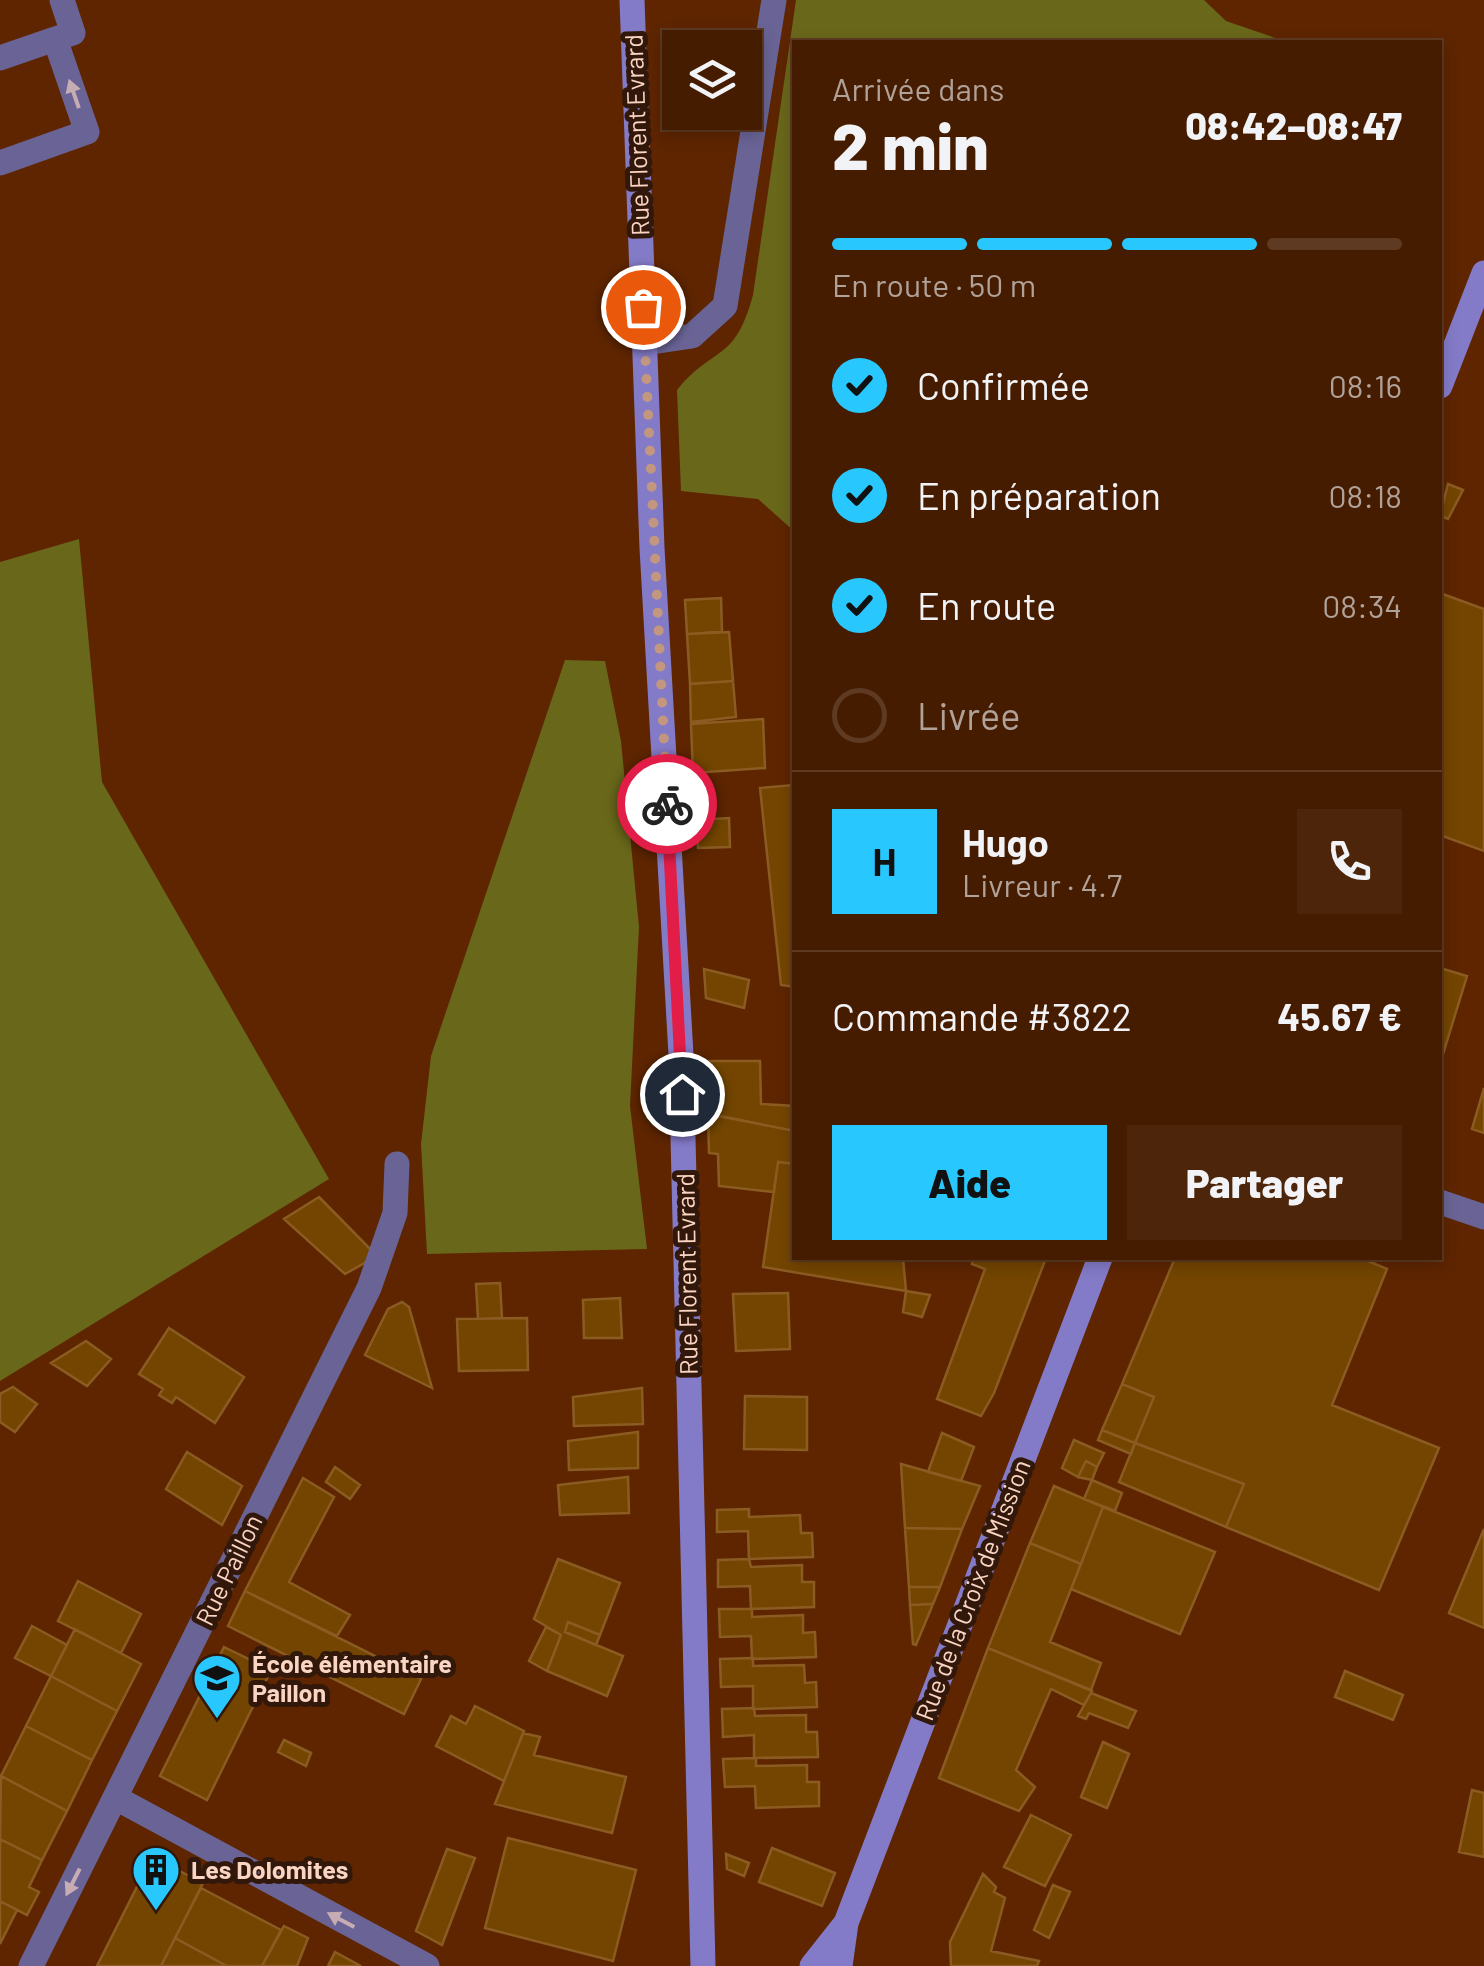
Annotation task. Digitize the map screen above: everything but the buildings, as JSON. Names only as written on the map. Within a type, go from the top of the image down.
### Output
[{"type":"street","points":[[0,58],[73,32],[62,0]]},
{"type":"street","name":"Rue Florent Evrard","points":[[632,0],[644,343],[681,1054],[709,1960]]},
{"type":"street","points":[[644,343],[692,336],[725,306],[774,0]]},
{"type":"street","points":[[0,162],[87,132],[54,39]]},
{"type":"street","points":[[1442,381],[1484,273]]},
{"type":"street","name":"Rue Paillon","points":[[32,1966],[369,1288],[395,1212],[397,1164]]},
{"type":"street","points":[[1442,1203],[1484,1217]]},
{"type":"street","name":"Rue de la Croix de Mission","points":[[840,1966],[846,1923],[1099,1260]]},
{"type":"street","points":[[116,1798],[427,1966]]},
{"type":"street","name":"Rue de la Croix de Mission","points":[[812,1966],[846,1923]]},
{"type":"shaded area","points":[[796,0],[1204,0],[1226,21],[1281,40],[792,40],[792,529],[758,499],[681,491],[677,390],[731,343],[753,295]]},
{"type":"shaded area","points":[[79,539],[102,782],[329,1179],[0,1381],[0,562]]},
{"type":"shaded area","points":[[565,660],[605,661],[621,741],[639,927],[630,1106],[647,1249],[427,1254],[421,1144],[431,1056]]},
{"type":"way so far","points":[[643,307],[667,804]]},
{"type":"place","name":"École élémentaire Paillon","points":[[217,1720]]},
{"type":"place","name":"Les Dolomites","points":[[156,1912]]},
{"type":"route","points":[[667,804],[682,1094]]}]
